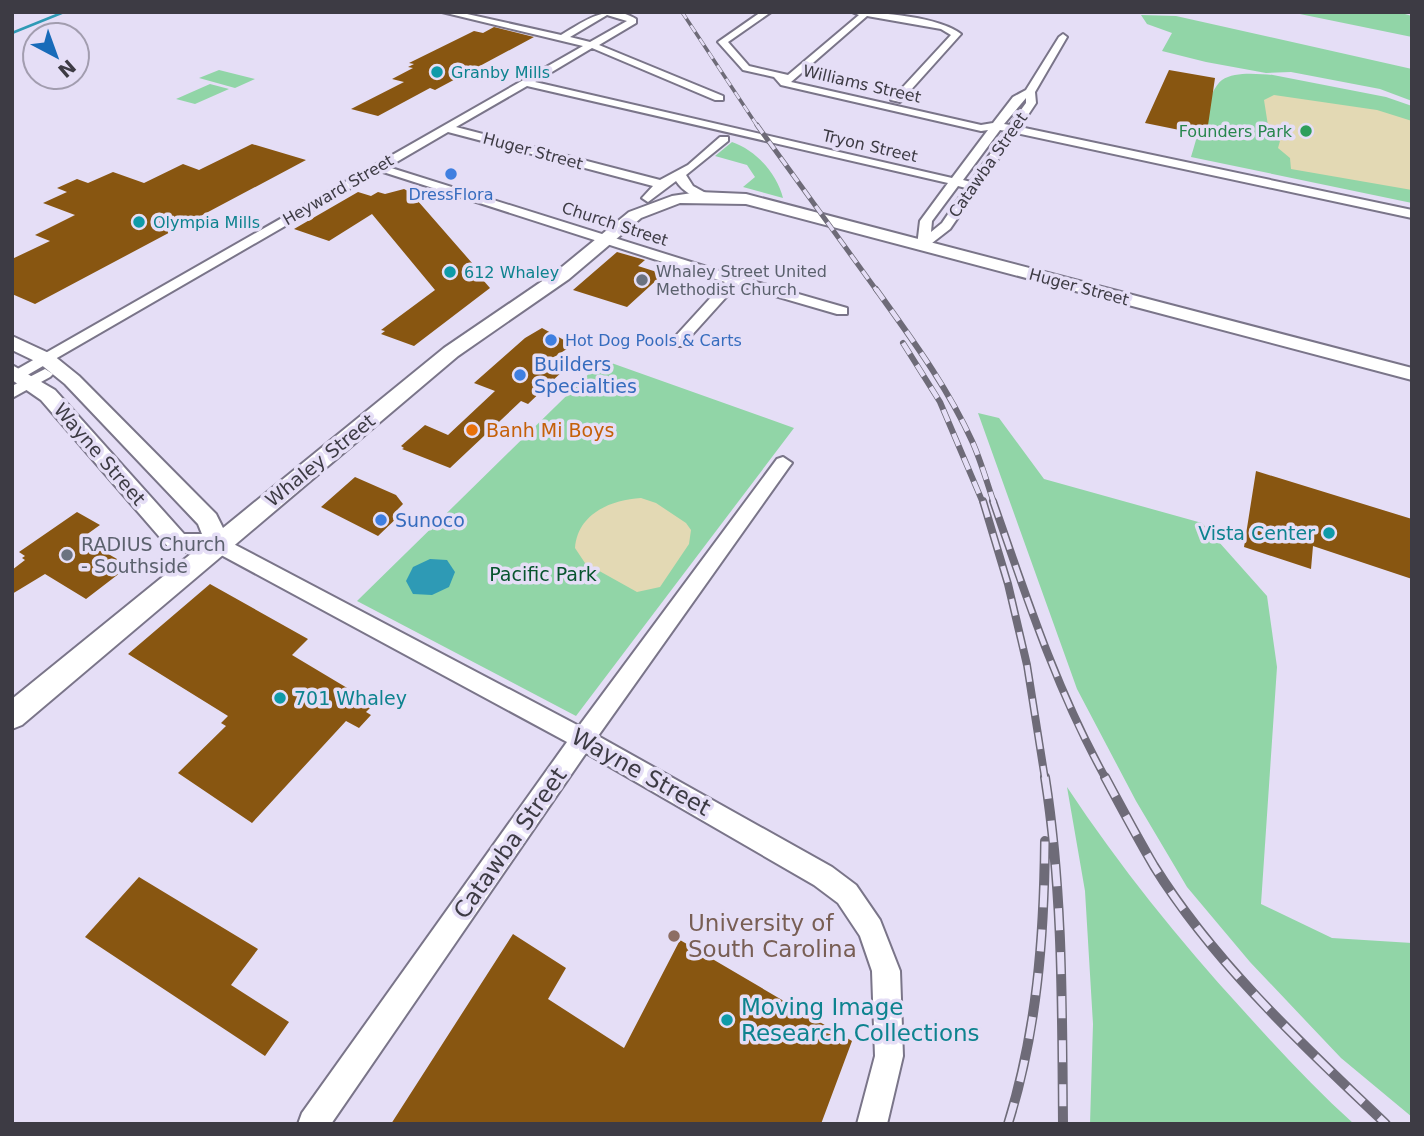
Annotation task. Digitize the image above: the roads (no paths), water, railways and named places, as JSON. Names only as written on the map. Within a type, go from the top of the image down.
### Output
[{"type":"main road","name":"Whaley Street","points":[[635,215],[639,206],[648,198],[686,175],[707,192]]},
{"type":"main road","name":"Whaley Street","points":[[12,716],[451,352],[553,282],[635,215],[677,199],[707,192],[746,199]]},
{"type":"main road","name":"Huger Street","points":[[746,199],[1412,374]]},
{"type":"main road","name":"Wayne Street","points":[[15,346],[52,363],[208,520],[217,544],[178,542],[48,396],[19,380]]},
{"type":"street","points":[[446,12],[592,45],[719,98]]},
{"type":"street","name":"Heyward Street","points":[[19,380],[52,363],[378,167],[633,21],[625,16],[606,12],[564,37]]},
{"type":"street","points":[[767,12],[723,43],[746,68],[790,81],[865,14]]},
{"type":"street","points":[[865,14],[955,31],[956,37],[896,100]]},
{"type":"street","points":[[814,72],[865,14]]},
{"type":"street","name":"Catawba Street","points":[[923,246],[926,221],[1017,99],[1030,92],[1063,37]]},
{"type":"street","name":"Williams Street","points":[[790,81],[896,100],[988,120],[997,126]]},
{"type":"street","name":"Williams Street","points":[[790,81],[981,128],[997,126],[1013,129],[1412,214]]},
{"type":"street","name":"Tryon Street","points":[[524,82],[723,134],[759,136],[974,186]]},
{"type":"street","name":"Catawba Street","points":[[923,246],[946,226],[974,186],[1031,103],[1030,92]]},
{"type":"street","name":"Huger Street","points":[[445,128],[661,184]]},
{"type":"street","name":"Whaley Street","points":[[648,198],[661,184],[686,175],[723,134]]},
{"type":"street","name":"Church Street","points":[[378,167],[734,280],[842,311]]},
{"type":"street","points":[[677,343],[734,280]]},
{"type":"street","name":"Catawba Street","points":[[313,1124],[583,739],[783,463]]},
{"type":"street","name":"Wayne Street","points":[[217,544],[583,739],[823,876],[847,894],[871,929],[886,971],[889,1056],[872,1124]]},
{"type":"water","points":[[430,559],[447,560],[455,572],[449,587],[432,595],[413,594],[406,581],[413,567]]},
{"type":"waterway","points":[[12,33],[64,12]]},
{"type":"railway","points":[[682,12],[758,127]]},
{"type":"railway","points":[[757,125],[877,291]]},
{"type":"railway","points":[[876,289],[951,401],[975,449],[994,503]]},
{"type":"railway","points":[[903,343],[940,402],[983,503]]},
{"type":"railway","points":[[983,501],[1008,584],[1027,665],[1045,779]]},
{"type":"railway","points":[[993,501],[1057,677],[1106,779]]},
{"type":"railway","points":[[1045,777],[1058,906],[1063,1124]]},
{"type":"railway","points":[[1105,777],[1154,866],[1204,937],[1262,1002],[1386,1124]]},
{"type":"railway","points":[[1008,1124],[1026,1054],[1037,984],[1045,841]]},
{"type":"place","name":"Granby Mills","points":[[437,72]]},
{"type":"place","name":"Founders Park","points":[[1306,131]]},
{"type":"place","name":"DressFlora","points":[[451,174]]},
{"type":"place","name":"Olympia Mills","points":[[139,222]]},
{"type":"place","name":"612 Whaley","points":[[450,272]]},
{"type":"place","name":"Whaley Street United Methodist Church","points":[[642,280]]},
{"type":"place","name":"Hot Dog Pools & Carts","points":[[551,340]]},
{"type":"place","name":"Builders Specialties","points":[[520,375]]},
{"type":"place","name":"Banh Mi Boys","points":[[472,430]]},
{"type":"place","name":"Sunoco","points":[[381,520]]},
{"type":"place","name":"Vista Center","points":[[1329,533]]},
{"type":"place","name":"RADIUS Church - Southside","points":[[67,555]]},
{"type":"place","name":"701 Whaley","points":[[280,698]]},
{"type":"place","name":"University of South Carolina","points":[[674,936]]},
{"type":"place","name":"Moving Image Research Collections","points":[[727,1020]]},
{"type":"park label","name":"Pacific Park","points":[[543,574]]}]
